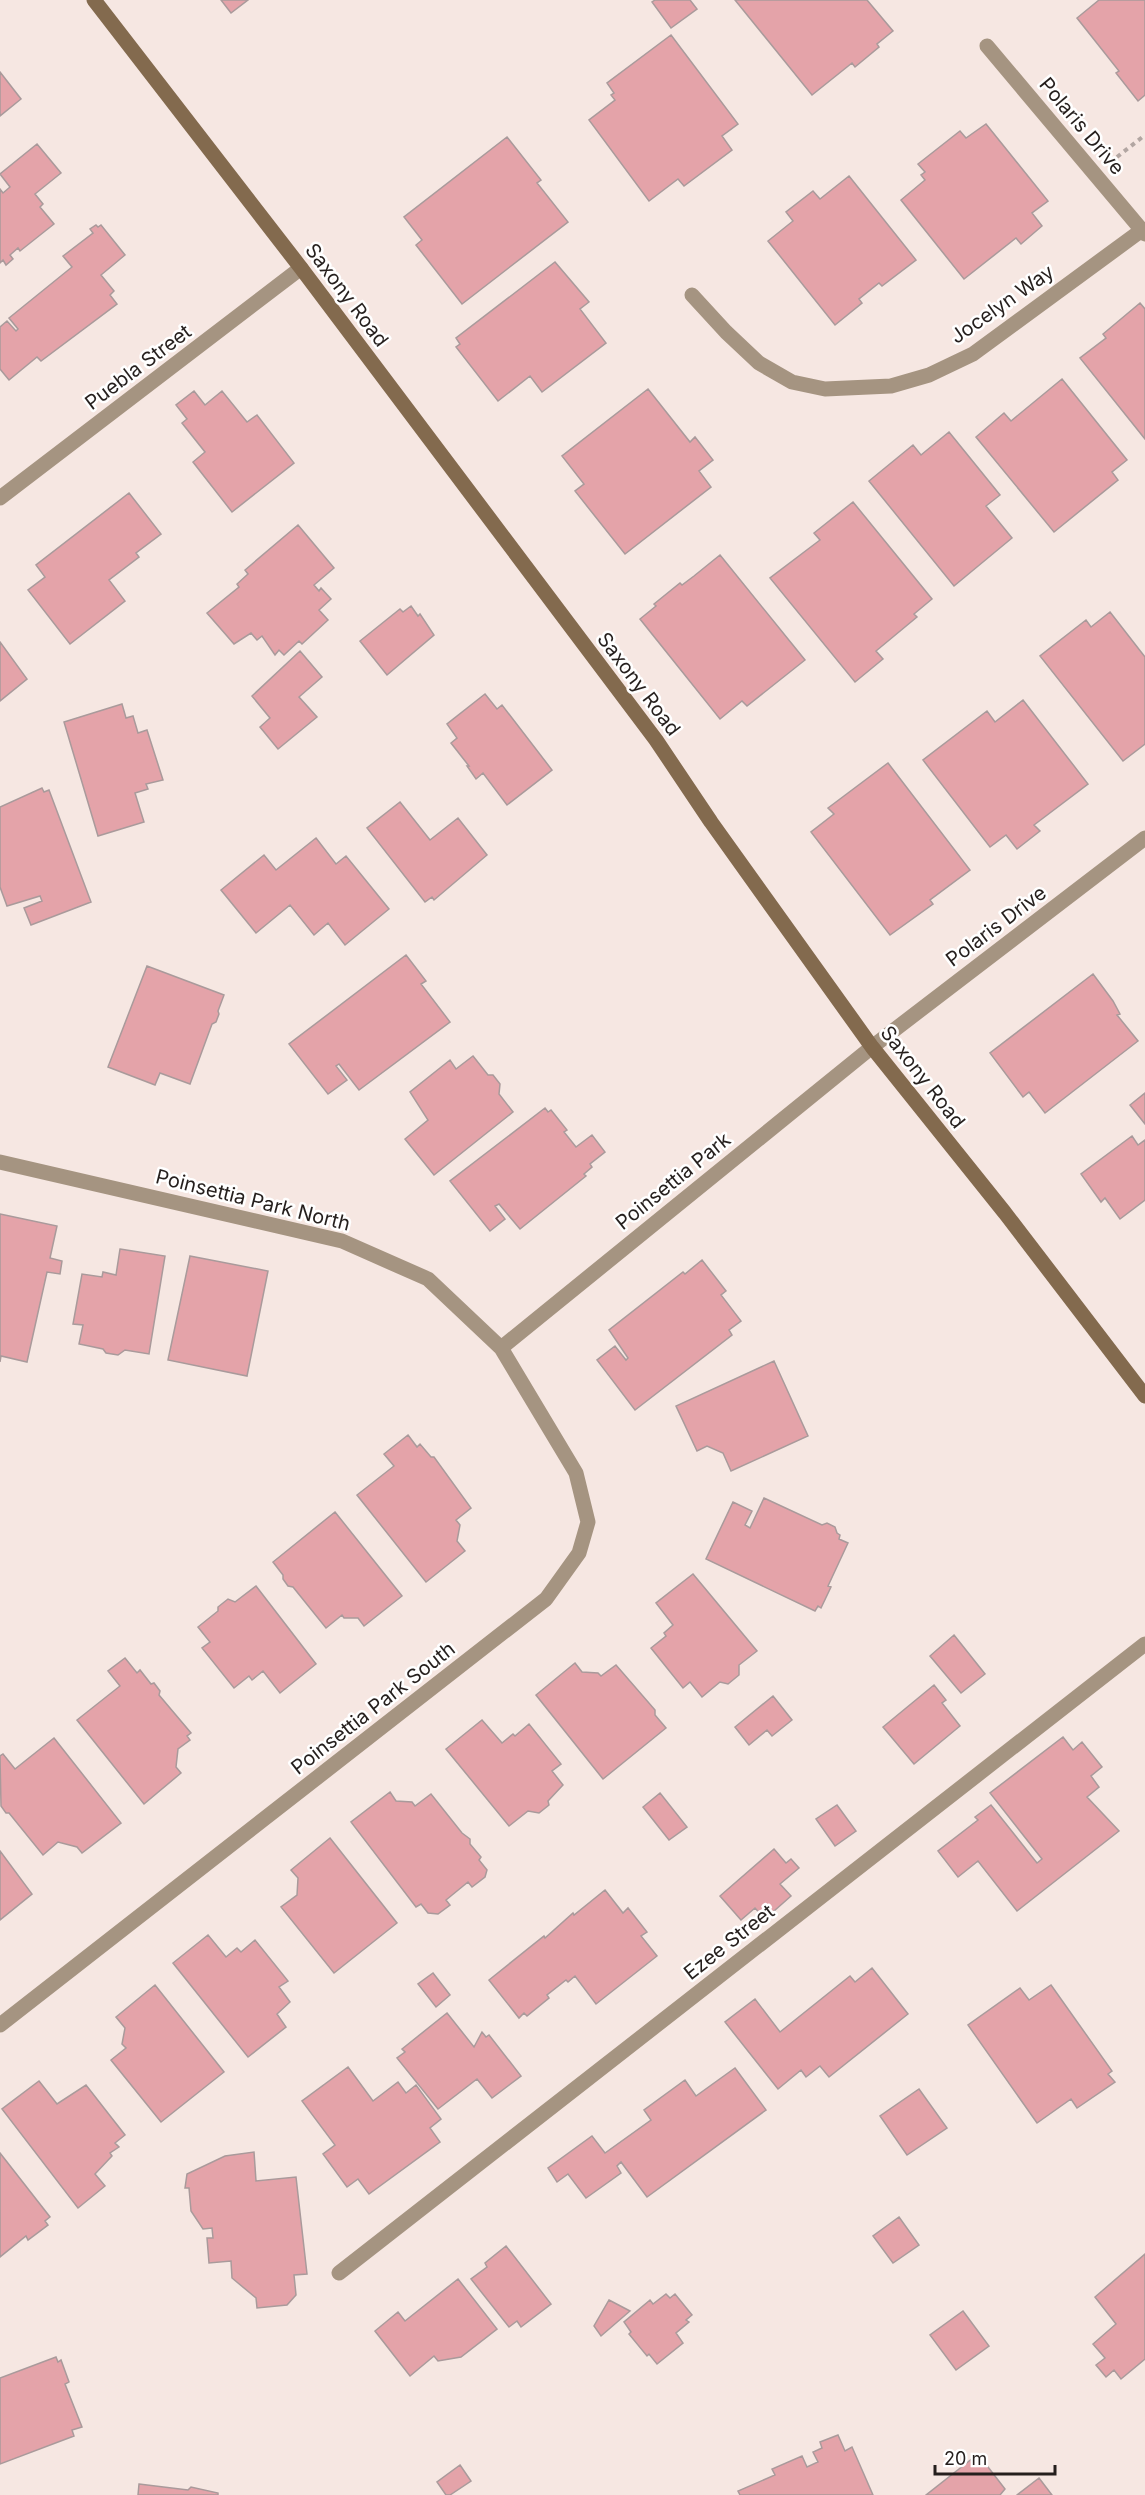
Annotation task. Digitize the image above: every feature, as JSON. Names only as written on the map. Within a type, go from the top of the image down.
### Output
[{"type":"street","name":"Saxony Road","points":[[94,0],[301,268],[656,740],[872,1047],[1005,1213],[1145,1396]]},
{"type":"street","name":"Polaris Drive","points":[[987,46],[1143,232]]},
{"type":"street","name":"Jocelyn Way","points":[[692,295],[759,363],[792,382],[825,389],[891,386],[928,375],[974,354],[1143,232]]},
{"type":"street","name":"Puebla Street","points":[[0,498],[301,268]]},
{"type":"street","name":"Polaris Drive","points":[[872,1047],[1145,838]]},
{"type":"street","name":"Poinsettia Park","points":[[501,1348],[872,1047]]},
{"type":"street","name":"Poinsettia Park North","points":[[0,1162],[342,1241],[428,1279],[501,1348]]},
{"type":"street","name":"Poinsettia Park South","points":[[0,2025],[546,1599],[579,1552],[588,1522],[576,1473],[501,1348]]},
{"type":"street","name":"Ezee Street","points":[[339,2273],[1145,1644]]},
{"type":"path","points":[[1095,174],[1145,135]]},
{"type":"building","points":[[221,0],[248,0],[231,13]]},
{"type":"building","points":[[655,0],[690,0],[697,9],[671,28],[652,2]]},
{"type":"building","points":[[735,0],[867,0],[893,31],[877,44],[879,47],[855,67],[852,63],[812,95]]},
{"type":"building","points":[[1099,0],[1145,0],[1145,95],[1138,101],[1116,73],[1119,71],[1077,18]]},
{"type":"building","points":[[671,35],[738,124],[722,136],[732,150],[684,186],[678,179],[649,201],[589,120],[615,100],[611,95],[614,93],[607,83]]},
{"type":"building","points":[[0,72],[21,99],[0,116]]},
{"type":"building","points":[[986,124],[1048,201],[1032,213],[1042,226],[1021,244],[1016,238],[964,279],[901,200],[925,180],[921,175],[925,172],[918,164],[960,131],[966,138]]},
{"type":"building","points":[[507,137],[541,180],[537,183],[568,222],[462,304],[416,245],[422,240],[404,217]]},
{"type":"building","points":[[37,144],[61,173],[35,194],[43,204],[40,207],[54,224],[20,251],[18,248],[10,255],[13,259],[6,265],[3,260],[0,263],[0,189],[3,193],[10,187],[0,174]]},
{"type":"building","points":[[849,176],[916,260],[882,286],[879,283],[859,299],[862,303],[835,325],[768,241],[793,221],[786,212],[813,191],[820,199]]},
{"type":"building","points":[[96,225],[98,227],[101,225],[125,255],[101,275],[114,291],[110,295],[117,304],[41,361],[37,357],[9,380],[0,369],[0,327],[7,321],[16,331],[18,329],[9,318],[72,267],[63,256],[93,233],[90,229]]},
{"type":"building","points":[[555,262],[589,302],[580,309],[606,343],[542,392],[530,376],[498,401],[456,347],[460,344],[456,338]]},
{"type":"building","points":[[1140,303],[1145,309],[1145,439],[1080,358],[1106,338],[1103,334]]},
{"type":"building","points":[[1062,379],[1127,460],[1112,472],[1118,480],[1054,532],[976,437],[1004,413],[1011,421]]},
{"type":"building","points":[[648,389],[690,442],[695,437],[713,460],[699,471],[711,487],[625,554],[575,491],[584,484],[562,456]]},
{"type":"building","points":[[194,391],[205,405],[222,391],[247,422],[257,415],[294,463],[232,512],[193,462],[205,452],[182,423],[187,419],[176,405]]},
{"type":"building","points":[[949,432],[1000,495],[986,506],[1012,538],[954,586],[869,481],[913,445],[921,455]]},
{"type":"building","points":[[129,493],[161,534],[136,553],[139,557],[109,580],[125,601],[70,644],[28,590],[45,577],[36,565]]},
{"type":"building","points":[[853,502],[932,599],[914,614],[917,617],[876,651],[883,659],[855,682],[770,578],[820,540],[814,533]]},
{"type":"building","points":[[298,525],[334,568],[314,585],[319,591],[321,588],[331,599],[319,610],[328,620],[302,644],[299,641],[284,655],[279,650],[275,655],[262,636],[257,640],[251,633],[234,644],[207,613],[239,587],[237,584],[248,574],[245,570]]},
{"type":"building","points":[[720,555],[805,660],[747,706],[742,701],[720,719],[640,619],[680,583],[682,585]]},
{"type":"building","points":[[411,606],[418,616],[420,614],[434,635],[387,675],[360,641],[400,609],[403,612]]},
{"type":"building","points":[[1110,612],[1145,657],[1145,744],[1123,761],[1040,656],[1086,620],[1091,627]]},
{"type":"building","points":[[0,642],[27,679],[0,701]]},
{"type":"building","points":[[300,651],[322,677],[299,697],[317,717],[278,749],[260,727],[270,718],[252,696]]},
{"type":"building","points":[[485,694],[497,709],[502,705],[552,770],[507,805],[483,773],[476,779],[451,743],[457,738],[447,724]]},
{"type":"building","points":[[1023,700],[1088,784],[1034,825],[1040,831],[1017,849],[1006,835],[990,847],[923,760],[987,711],[995,722]]},
{"type":"building","points":[[122,704],[126,718],[133,716],[138,733],[147,730],[163,780],[146,784],[148,789],[135,793],[144,822],[98,836],[64,722]]},
{"type":"building","points":[[888,763],[970,870],[930,900],[933,904],[890,935],[811,832],[834,814],[828,808]]},
{"type":"building","points":[[42,788],[44,792],[49,790],[91,902],[31,925],[24,908],[42,901],[40,896],[7,906],[0,887],[0,807]]},
{"type":"building","points":[[400,802],[430,840],[458,818],[487,855],[434,900],[432,897],[425,902],[367,828]]},
{"type":"building","points":[[316,838],[336,864],[346,856],[389,909],[345,945],[328,923],[314,935],[290,905],[256,933],[221,890],[264,855],[276,870]]},
{"type":"building","points":[[406,955],[426,981],[421,984],[450,1022],[359,1090],[339,1064],[336,1066],[347,1080],[328,1094],[289,1044]]},
{"type":"building","points":[[147,966],[224,995],[216,1022],[212,1024],[190,1084],[160,1073],[155,1085],[108,1067]]},
{"type":"building","points":[[1093,974],[1113,1001],[1120,1014],[1117,1015],[1138,1041],[1045,1113],[1029,1092],[1023,1097],[990,1053]]},
{"type":"building","points":[[473,1056],[488,1075],[493,1075],[500,1084],[499,1094],[513,1112],[434,1175],[405,1139],[428,1120],[410,1092],[450,1060],[456,1069]]},
{"type":"building","points":[[1145,1093],[1145,1124],[1130,1105]]},
{"type":"building","points":[[545,1108],[548,1112],[551,1110],[567,1130],[564,1132],[576,1147],[592,1135],[605,1152],[590,1164],[592,1167],[584,1174],[586,1176],[520,1229],[499,1204],[495,1206],[505,1219],[490,1231],[450,1181]]},
{"type":"building","points":[[1132,1136],[1138,1145],[1145,1140],[1145,1200],[1120,1219],[1105,1198],[1101,1202],[1081,1174]]},
{"type":"building","points":[[0,1214],[57,1226],[50,1258],[62,1261],[60,1274],[47,1272],[27,1362],[1,1356],[0,1362]]},
{"type":"building","points":[[120,1249],[165,1256],[149,1354],[125,1350],[118,1355],[79,1344],[83,1325],[73,1324],[82,1274],[102,1277],[103,1272],[116,1275]]},
{"type":"building","points":[[190,1256],[268,1271],[247,1376],[168,1360]]},
{"type":"building","points":[[702,1260],[726,1291],[721,1295],[741,1321],[729,1330],[732,1335],[635,1410],[597,1360],[615,1346],[626,1360],[628,1358],[609,1330],[683,1272],[685,1274]]},
{"type":"building","points":[[774,1361],[808,1436],[731,1471],[723,1453],[707,1446],[697,1451],[676,1406]]},
{"type":"building","points":[[408,1435],[417,1447],[420,1444],[431,1457],[434,1457],[471,1508],[456,1520],[460,1525],[457,1541],[465,1551],[426,1582],[357,1495],[394,1466],[384,1454]]},
{"type":"building","points":[[764,1498],[822,1525],[827,1523],[835,1527],[840,1535],[839,1539],[848,1543],[828,1586],[831,1587],[821,1608],[818,1606],[815,1611],[706,1559],[733,1502],[752,1511],[745,1525],[750,1528]]},
{"type":"building","points":[[335,1512],[402,1596],[364,1626],[358,1618],[344,1618],[342,1615],[326,1628],[293,1587],[288,1586],[273,1562]]},
{"type":"building","points":[[693,1574],[757,1651],[739,1665],[739,1675],[728,1684],[720,1682],[702,1697],[690,1682],[683,1688],[651,1648],[666,1636],[664,1633],[673,1625],[656,1603]]},
{"type":"building","points":[[256,1586],[316,1664],[280,1693],[263,1671],[252,1680],[249,1676],[234,1688],[202,1648],[210,1642],[198,1627],[218,1611],[218,1607],[228,1599],[235,1602]]},
{"type":"building","points":[[954,1635],[985,1674],[961,1693],[930,1656]]},
{"type":"building","points":[[125,1658],[137,1673],[140,1670],[151,1684],[154,1683],[160,1691],[159,1695],[191,1733],[187,1736],[190,1740],[178,1749],[176,1767],[181,1773],[144,1804],[77,1720],[120,1686],[108,1671]]},
{"type":"building","points":[[575,1663],[582,1672],[598,1673],[601,1676],[616,1665],[655,1710],[655,1715],[666,1728],[603,1779],[536,1695]]},
{"type":"building","points":[[934,1685],[946,1700],[942,1703],[960,1726],[914,1764],[883,1727]]},
{"type":"building","points":[[773,1696],[792,1720],[772,1736],[767,1730],[749,1745],[735,1727]]},
{"type":"building","points":[[482,1720],[502,1743],[529,1724],[561,1764],[552,1771],[563,1785],[548,1801],[549,1805],[539,1813],[528,1811],[509,1826],[446,1749]]},
{"type":"building","points":[[1063,1737],[1073,1750],[1082,1742],[1102,1767],[1091,1776],[1099,1787],[1087,1797],[1119,1831],[1017,1911],[978,1861],[958,1877],[938,1851],[978,1820],[975,1817],[991,1805],[1037,1863],[1042,1859],[990,1793]]},
{"type":"building","points":[[54,1738],[121,1823],[82,1853],[77,1847],[58,1842],[43,1855],[1,1806],[0,1756],[3,1754],[15,1769]]},
{"type":"building","points":[[390,1792],[396,1801],[412,1802],[415,1806],[431,1794],[462,1833],[470,1839],[470,1844],[481,1857],[479,1860],[487,1870],[485,1877],[472,1887],[468,1882],[446,1900],[450,1905],[438,1914],[428,1913],[421,1904],[416,1907],[351,1822]]},
{"type":"building","points":[[660,1793],[687,1827],[669,1840],[643,1807]]},
{"type":"building","points":[[837,1805],[856,1831],[835,1846],[816,1819]]},
{"type":"building","points":[[330,1838],[397,1923],[334,1973],[281,1907],[297,1895],[298,1878],[291,1870]]},
{"type":"building","points":[[774,1849],[786,1863],[791,1859],[799,1868],[780,1884],[791,1896],[765,1919],[755,1908],[741,1920],[720,1896]]},
{"type":"building","points":[[0,1851],[32,1894],[0,1920]]},
{"type":"building","points":[[605,1890],[623,1913],[628,1908],[647,1932],[641,1936],[657,1956],[596,2004],[575,1976],[547,1995],[549,1998],[527,2016],[524,2013],[519,2018],[489,1980]]},
{"type":"building","points":[[208,1935],[226,1957],[237,1948],[241,1952],[255,1940],[288,1981],[279,1987],[290,2002],[277,2014],[286,2027],[248,2057],[173,1963]]},
{"type":"building","points":[[872,1968],[908,2014],[829,2077],[820,2066],[806,2077],[801,2070],[778,2089],[725,2022],[755,1999],[780,2032],[850,1976],[855,1982]]},
{"type":"building","points":[[433,1973],[450,1995],[436,2007],[418,1984]]},
{"type":"building","points":[[155,1985],[224,2072],[161,2122],[111,2060],[126,2048],[122,2044],[125,2028],[116,2017]]},
{"type":"building","points":[[1051,1985],[1112,2071],[1108,2074],[1115,2082],[1077,2108],[1071,2099],[1037,2123],[968,2025],[1020,1988],[1029,2000]]},
{"type":"building","points":[[447,2013],[474,2047],[482,2032],[486,2037],[489,2035],[521,2076],[492,2098],[477,2079],[438,2109],[397,2058],[405,2052],[402,2049]]},
{"type":"building","points":[[348,2067],[373,2101],[398,2082],[406,2093],[416,2085],[441,2119],[430,2128],[440,2142],[369,2194],[358,2179],[347,2187],[323,2154],[335,2145],[302,2101]]},
{"type":"building","points":[[735,2068],[766,2110],[647,2197],[621,2162],[617,2166],[621,2173],[586,2198],[568,2174],[557,2182],[548,2168],[592,2136],[605,2153],[651,2120],[644,2110],[685,2080],[696,2096]]},
{"type":"building","points":[[39,2081],[57,2104],[86,2085],[125,2135],[115,2143],[119,2147],[110,2153],[112,2156],[95,2174],[105,2186],[78,2208],[2,2109]]},
{"type":"building","points":[[919,2089],[947,2128],[907,2155],[880,2116]]},
{"type":"building","points":[[254,2152],[256,2181],[296,2177],[307,2274],[294,2275],[296,2295],[287,2305],[257,2308],[256,2298],[232,2278],[231,2261],[209,2263],[207,2238],[213,2238],[212,2228],[203,2229],[191,2211],[189,2188],[185,2188],[187,2174],[225,2156]]},
{"type":"building","points":[[0,2153],[50,2217],[45,2221],[48,2225],[28,2240],[26,2236],[0,2257]]},
{"type":"building","points":[[899,2217],[919,2245],[893,2263],[873,2236]]},
{"type":"building","points":[[506,2246],[551,2304],[521,2327],[517,2321],[509,2327],[471,2279],[487,2267],[485,2263]]},
{"type":"building","points":[[1145,2254],[1145,2359],[1121,2379],[1114,2370],[1106,2377],[1096,2365],[1105,2358],[1093,2344],[1116,2324],[1095,2297]]},
{"type":"building","points":[[458,2279],[497,2329],[461,2357],[438,2361],[434,2356],[410,2376],[375,2331],[398,2312],[405,2321]]},
{"type":"building","points":[[666,2294],[670,2298],[675,2294],[692,2315],[686,2320],[689,2322],[676,2333],[683,2343],[657,2364],[649,2354],[647,2356],[629,2334],[631,2332],[624,2322],[650,2300],[653,2304]]},
{"type":"building","points":[[609,2300],[630,2311],[601,2336],[594,2326]]},
{"type":"building","points":[[963,2311],[989,2346],[956,2370],[930,2335]]},
{"type":"building","points":[[56,2357],[58,2362],[61,2360],[69,2382],[65,2384],[82,2427],[72,2430],[74,2436],[0,2464],[0,2378]]},
{"type":"building","points":[[838,2435],[845,2451],[852,2447],[873,2495],[740,2495],[738,2491],[775,2475],[772,2469],[802,2456],[807,2467],[818,2462],[813,2452],[822,2448],[820,2442]]},
{"type":"building","points":[[978,2454],[1005,2489],[1000,2495],[926,2495]]},
{"type":"building","points":[[460,2465],[471,2481],[450,2495],[446,2495],[437,2482]]},
{"type":"building","points":[[1039,2478],[1052,2495],[1017,2495]]},
{"type":"building","points":[[139,2484],[188,2490],[191,2487],[218,2493],[218,2495],[138,2495]]}]
